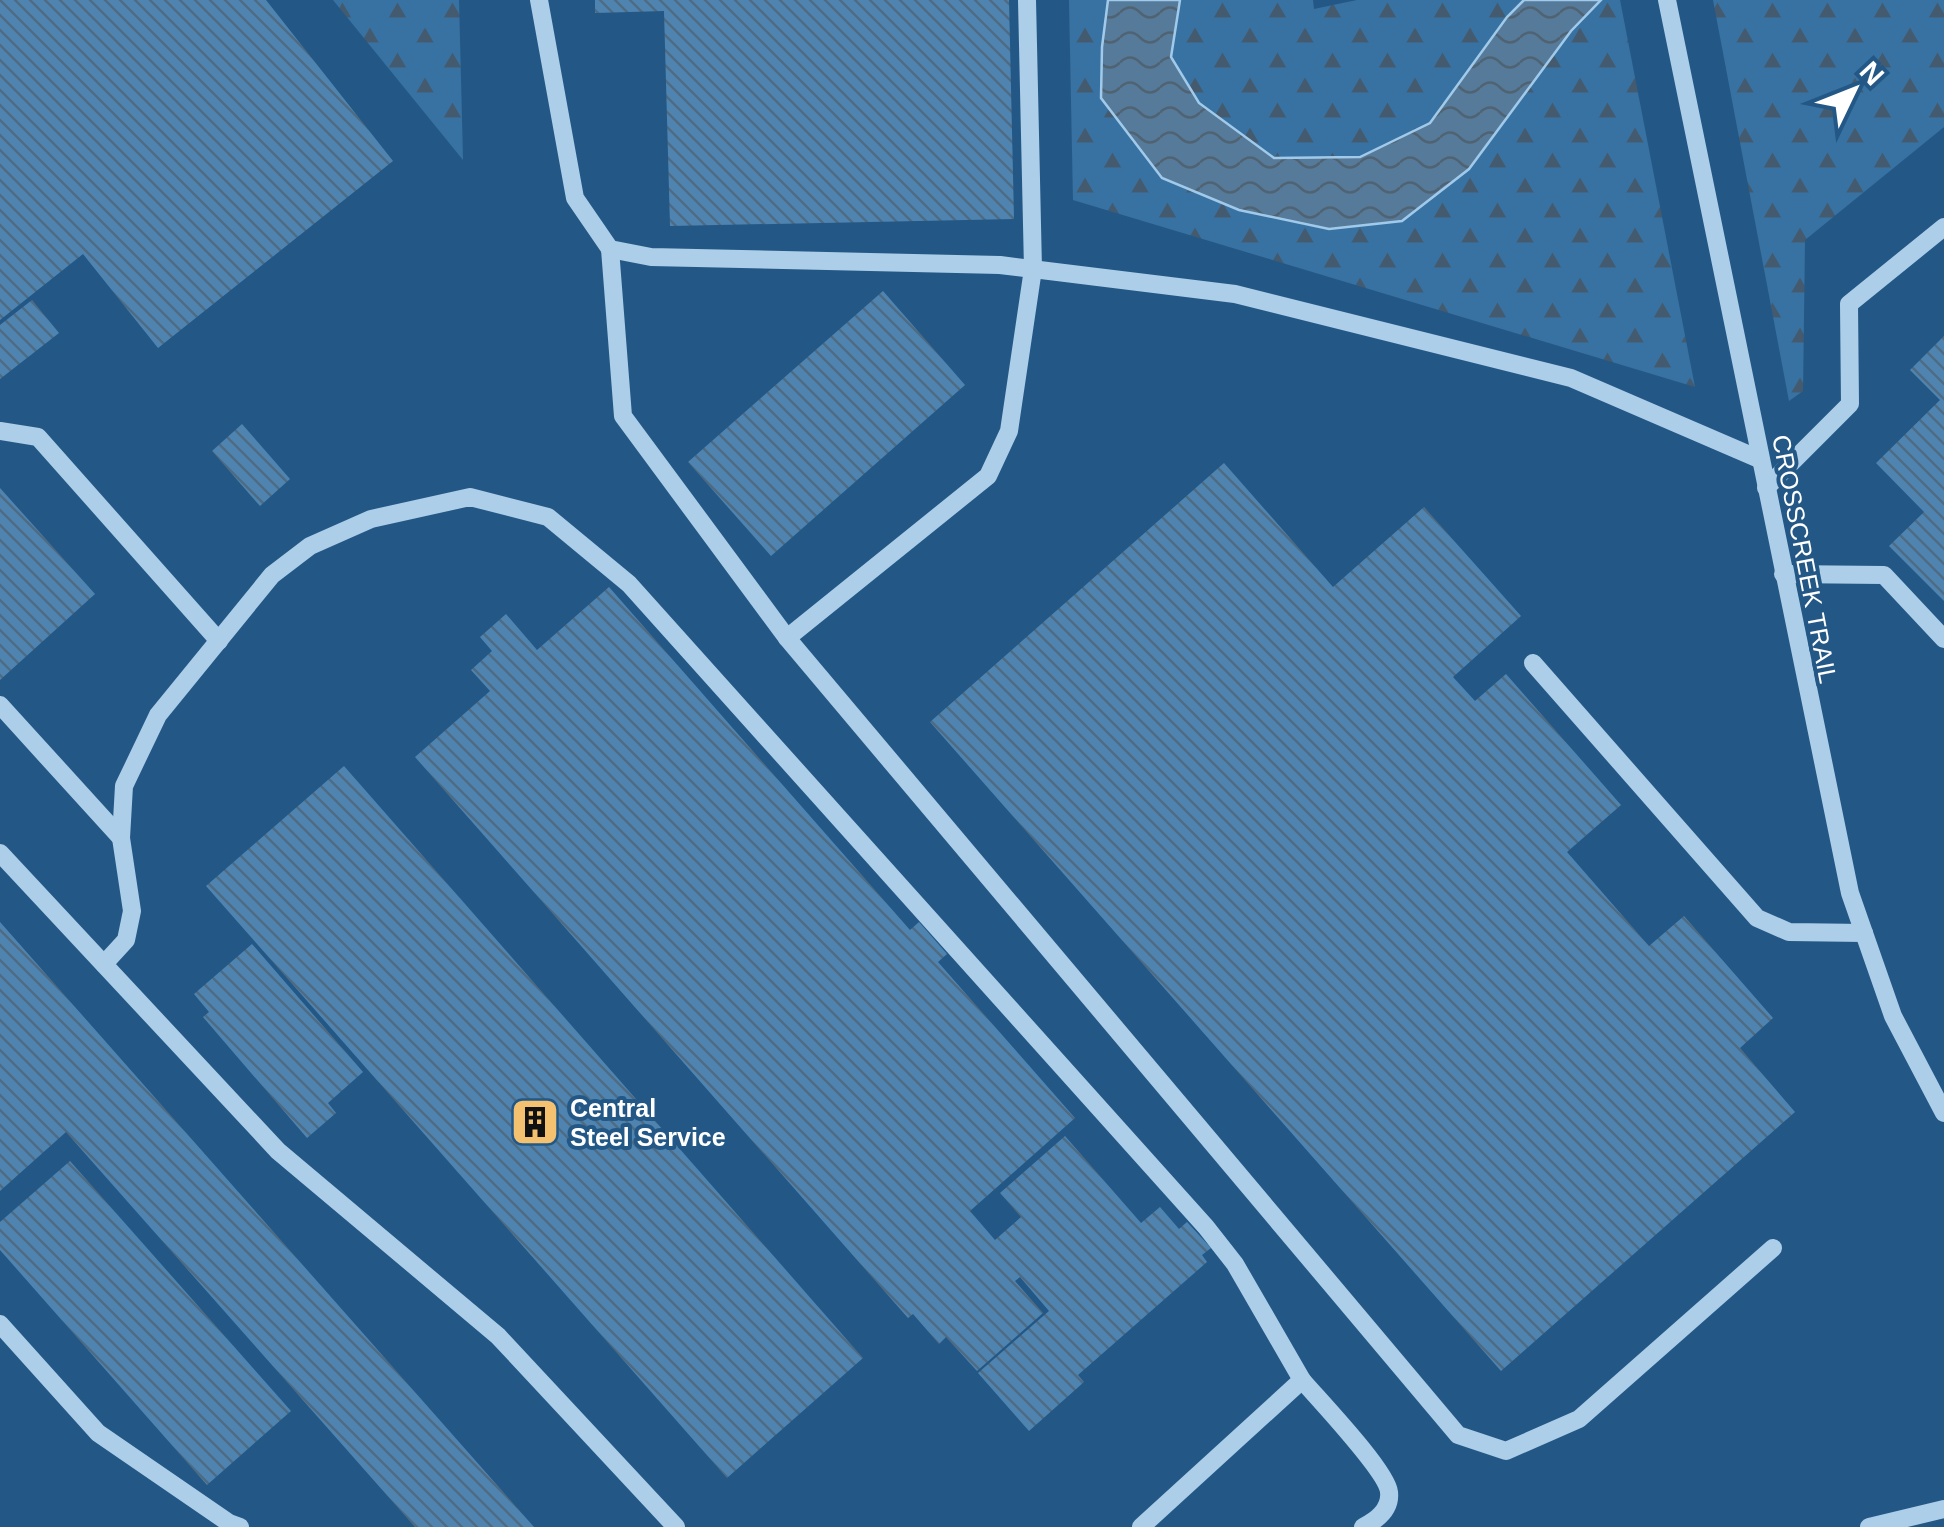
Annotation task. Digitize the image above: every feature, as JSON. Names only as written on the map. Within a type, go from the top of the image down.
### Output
[{"type":"street","points":[[539,0],[576,198],[610,249],[623,416],[788,638],[1458,1435],[1506,1450],[1579,1419],[1773,1248]]},
{"type":"street","points":[[788,638],[988,476],[1009,431],[1032,269],[1027,0]]},
{"type":"street","name":"CROSSCREEK TRAIL","points":[[1667,0],[1850,893],[1893,1016],[1944,1113]]},
{"type":"street","points":[[1766,488],[1850,404],[1849,304],[1944,227]]},
{"type":"street","points":[[610,249],[651,257],[1000,265],[1234,294],[1570,378],[1760,459]]},
{"type":"street","points":[[0,431],[38,437],[218,641]]},
{"type":"street","points":[[104,964],[126,940],[132,911],[121,838],[124,786],[158,715],[272,576],[310,546],[372,519],[470,497],[548,517],[629,584],[1236,1264],[1302,1380],[1389,1487],[1388,1505],[1375,1522],[1363,1527]]},
{"type":"street","points":[[1783,574],[1884,574],[1944,638]]},
{"type":"street","points":[[1533,663],[1757,918],[1789,932],[1864,934]]},
{"type":"street","points":[[0,705],[121,838]]},
{"type":"street","points":[[0,853],[278,1151],[498,1336],[676,1527]]},
{"type":"street","points":[[0,1324],[98,1433],[240,1527]]},
{"type":"street","points":[[1142,1527],[1302,1380]]},
{"type":"street","points":[[1869,1527],[1944,1509]]},
{"type":"green space","points":[[333,0],[459,0],[463,160]]},
{"type":"green space","points":[[1069,0],[1313,0],[1314,9],[1357,0],[1620,0],[1695,387],[1073,200]]},
{"type":"green space","points":[[1713,0],[1944,0],[1944,127],[1805,240],[1803,391],[1789,401]]},
{"type":"water","points":[[1108,0],[1180,0],[1171,57],[1199,103],[1274,158],[1360,157],[1430,123],[1507,17],[1524,0],[1601,0],[1571,31],[1469,169],[1402,221],[1329,229],[1239,210],[1162,178],[1101,98]]},
{"type":"building","points":[[0,0],[266,0],[393,161],[158,348],[83,254],[0,320]]},
{"type":"building","points":[[595,0],[1009,0],[1014,219],[670,226],[664,11],[595,13]]},
{"type":"building","points":[[883,291],[965,385],[771,556],[688,462]]},
{"type":"building","points":[[32,300],[59,333],[0,379],[0,325]]},
{"type":"building","points":[[1944,336],[1944,601],[1889,546],[1924,512],[1876,463],[1940,400],[1910,370]]},
{"type":"building","points":[[242,424],[290,479],[260,506],[212,451]]},
{"type":"building","points":[[1224,463],[1333,587],[1424,507],[1521,616],[1453,677],[1475,701],[1506,674],[1621,805],[1567,852],[1649,946],[1684,916],[1773,1018],[1740,1048],[1795,1112],[1501,1371],[930,722]]},
{"type":"building","points":[[0,488],[95,594],[0,680]]},
{"type":"building","points":[[609,587],[910,930],[919,922],[947,954],[938,962],[1075,1118],[970,1211],[995,1240],[1021,1217],[1000,1193],[1065,1136],[1141,1223],[1160,1207],[1179,1229],[1187,1222],[1211,1248],[1202,1255],[1207,1262],[1078,1375],[1084,1382],[1029,1431],[978,1373],[1049,1311],[1020,1277],[1015,1281],[1043,1313],[977,1371],[946,1337],[939,1344],[913,1314],[908,1318],[415,757],[490,691],[471,670],[492,651],[480,637],[506,614],[537,650]]},
{"type":"building","name":"Central Steel Service","points":[[344,766],[863,1358],[727,1478],[206,886]]},
{"type":"building","points":[[0,922],[534,1527],[415,1527],[66,1132],[0,1191]]},
{"type":"building","points":[[252,944],[363,1072],[328,1103],[336,1113],[307,1138],[203,1017],[209,1012],[194,994]]},
{"type":"building","points":[[70,1161],[291,1411],[207,1485],[0,1250],[0,1222]]},
{"type":"place","name":"Central Steel Service","points":[[535,1122]]}]
